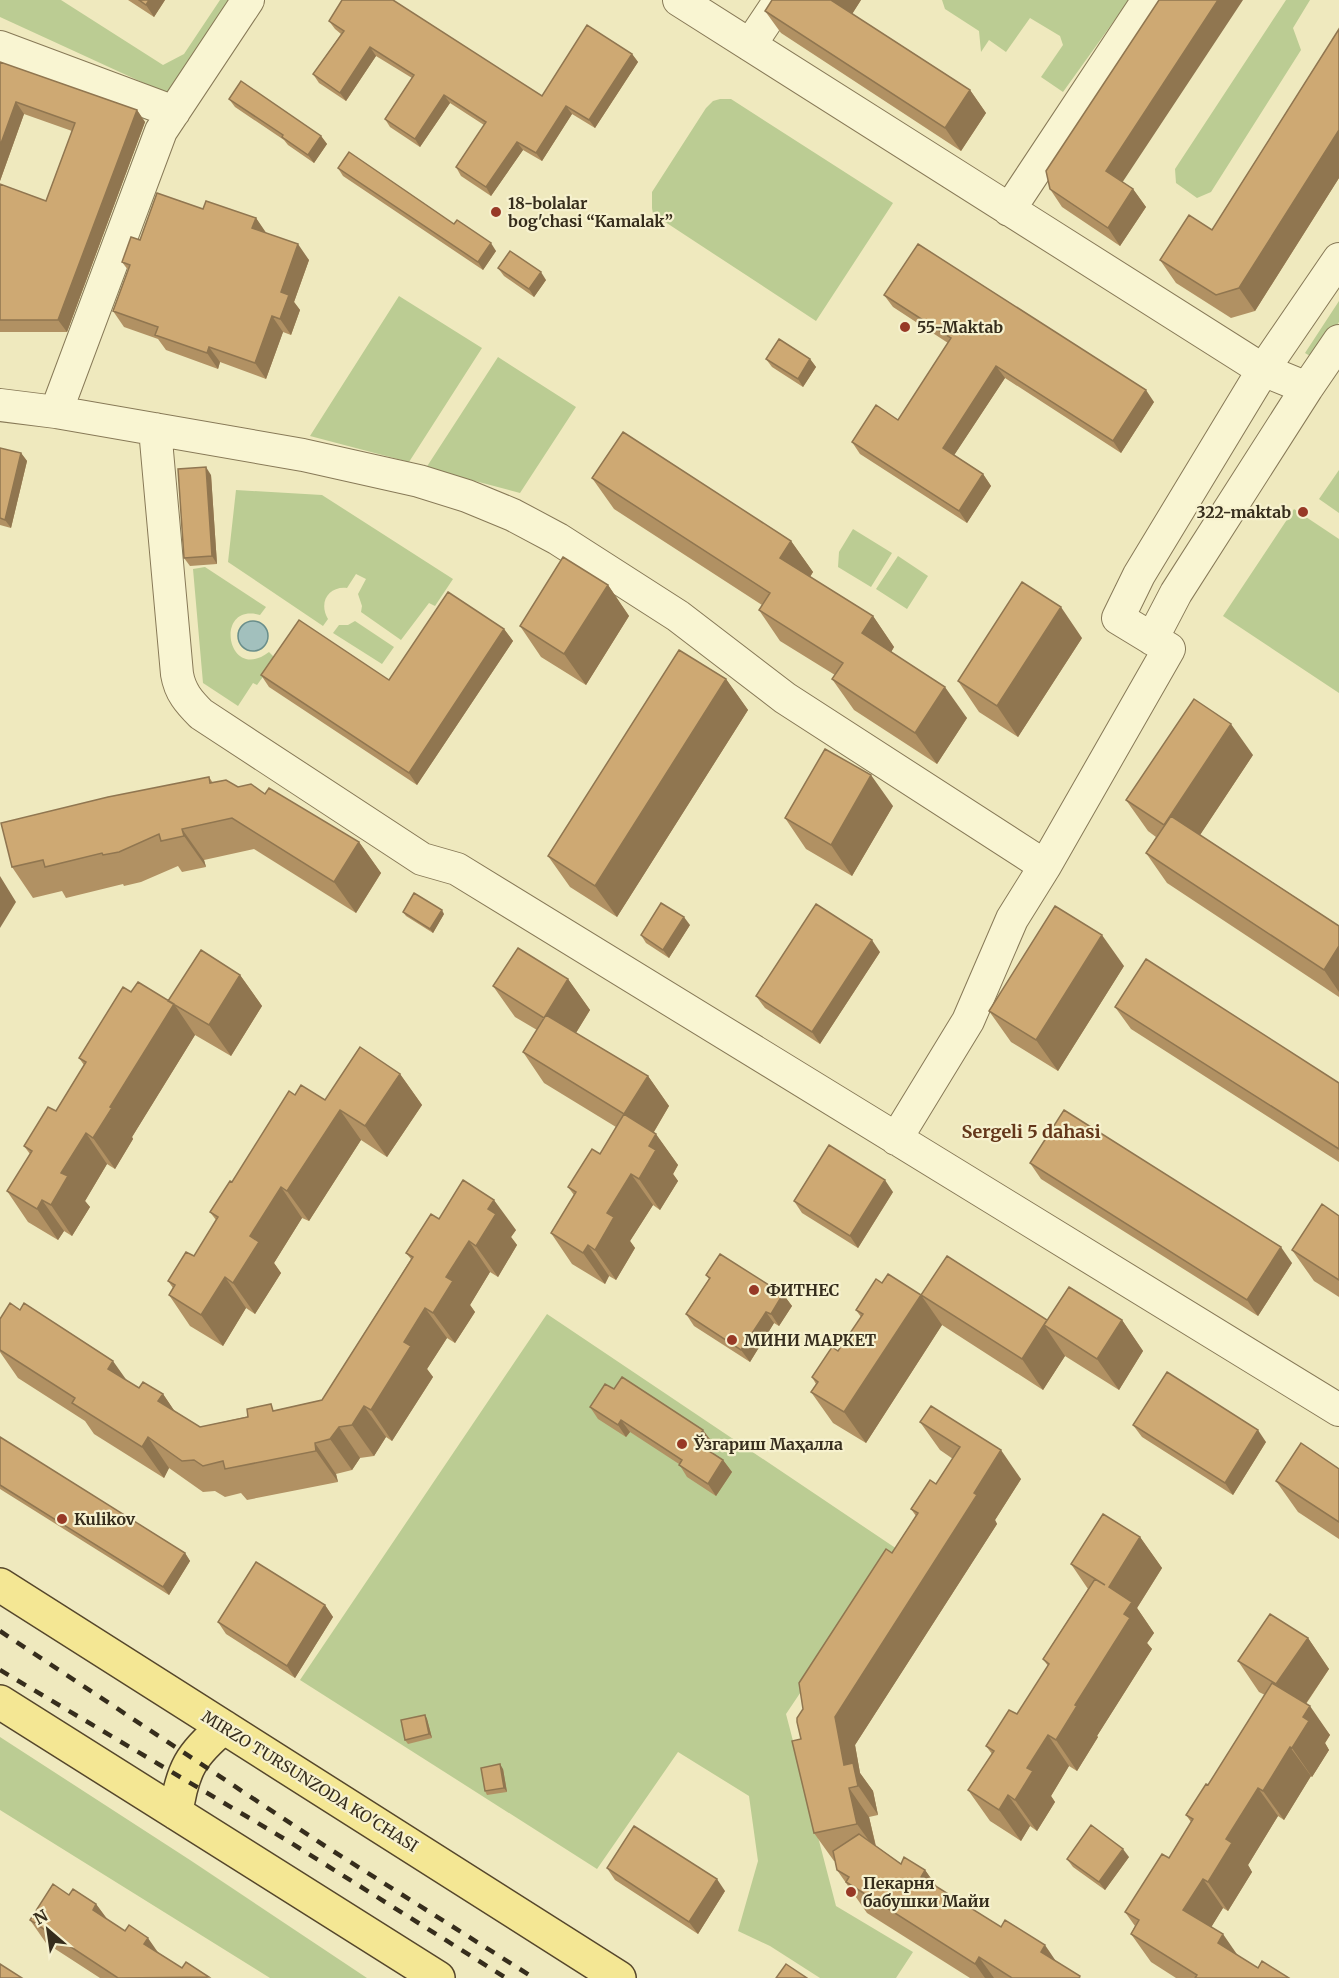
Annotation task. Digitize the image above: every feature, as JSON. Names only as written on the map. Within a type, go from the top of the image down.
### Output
[{"type":"main road","name":"MIRZO TURSUNZODA KO'CHASI","points":[[0,1585],[619,1978]]},
{"type":"main road","points":[[0,1702],[438,1978]]},
{"type":"main road","points":[[176,1813],[179,1790],[188,1764],[204,1743],[224,1727]]},
{"type":"street","points":[[56,412],[161,131],[248,0]]},
{"type":"street","points":[[750,45],[780,0]]},
{"type":"street","points":[[1010,210],[1148,0]]},
{"type":"street","points":[[690,3],[750,45],[1263,370],[1307,388]]},
{"type":"street","points":[[0,47],[174,112]]},
{"type":"street","points":[[896,1139],[968,1021],[1012,919],[1045,866],[1169,649],[1118,618],[1139,575],[1263,370],[1339,259]]},
{"type":"street","points":[[1152,639],[1176,592],[1339,341]]},
{"type":"street","points":[[0,405],[56,412],[303,455],[419,481],[467,496],[513,515],[558,539],[678,616],[785,698],[1045,866]]},
{"type":"street","points":[[155,429],[177,674],[180,689],[201,714],[422,859],[458,869],[1339,1410]]},
{"type":"green space","points":[[0,0],[61,0],[163,65],[184,54],[220,0],[233,0],[172,96],[0,17]]},
{"type":"green space","points":[[942,0],[1129,0],[1063,92],[1041,77],[1063,45],[1060,36],[1030,18],[1006,52],[989,40],[981,52],[979,31],[945,9]]},
{"type":"green space","points":[[1286,0],[1310,0],[1293,28],[1301,50],[1211,192],[1197,198],[1176,183],[1175,169]]},
{"type":"green space","points":[[731,99],[893,203],[816,321],[653,214],[652,192],[706,108],[713,101]]},
{"type":"green space","points":[[399,296],[482,348],[409,462],[310,436]]},
{"type":"green space","points":[[1339,301],[1339,322],[1315,359],[1305,353]]},
{"type":"green space","points":[[498,357],[576,407],[520,493],[426,468]]},
{"type":"green space","points":[[1339,470],[1339,513],[1319,499]]},
{"type":"green space","points":[[236,490],[322,495],[453,579],[435,606],[429,603],[401,640],[361,612],[362,606],[358,594],[366,579],[356,574],[347,588],[330,592],[327,596],[324,607],[328,619],[323,626],[228,562]]},
{"type":"green space","points":[[1294,509],[1339,539],[1339,693],[1223,616]]},
{"type":"green space","points":[[853,529],[892,553],[871,587],[838,567],[839,552]]},
{"type":"green space","points":[[898,556],[928,576],[907,609],[876,589]]},
{"type":"green space","points":[[205,567],[266,607],[260,615],[245,614],[236,620],[231,629],[231,641],[235,651],[243,658],[255,659],[269,652],[276,659],[257,685],[253,683],[238,706],[203,683],[193,569]]},
{"type":"green space","points":[[355,621],[394,647],[382,664],[333,633],[339,625],[348,625]]},
{"type":"green space","points":[[547,1314],[897,1549],[786,1714],[836,1906],[913,1952],[896,1978],[820,1978],[770,1946],[738,1931],[758,1861],[749,1796],[678,1752],[597,1869],[300,1680]]},
{"type":"green space","points":[[0,1737],[367,1978],[270,1978],[0,1810]]},
{"type":"water","points":[[253,621],[259,622],[267,630],[267,642],[259,650],[253,651],[247,650],[239,642],[238,636],[239,630],[247,622]]},
{"type":"building","points":[[139,0],[149,0],[146,5]]},
{"type":"building","points":[[342,0],[393,0],[542,96],[587,25],[632,54],[589,120],[566,106],[536,153],[517,142],[486,187],[456,167],[486,122],[444,95],[415,139],[385,119],[414,75],[370,47],[340,93],[313,74],[344,31],[329,21]]},
{"type":"building","points":[[772,0],[831,0],[970,90],[945,128],[765,11]]},
{"type":"building","points":[[1159,0],[1218,0],[1106,171],[1133,189],[1108,228],[1050,189],[1046,171]]},
{"type":"building","points":[[1339,29],[1339,130],[1239,288],[1216,295],[1160,260],[1189,215],[1212,230]]},
{"type":"building","points":[[0,62],[137,110],[58,320],[0,320],[0,184],[46,201],[75,123],[16,102],[0,146]]},
{"type":"building","points":[[241,81],[321,136],[308,155],[282,137],[283,135],[229,99]]},
{"type":"building","points":[[349,152],[454,224],[457,220],[491,243],[478,262],[338,168]]},
{"type":"building","points":[[157,193],[203,209],[206,201],[256,218],[252,228],[298,244],[281,292],[289,295],[280,319],[272,316],[255,363],[209,347],[207,353],[155,335],[158,327],[113,311],[130,265],[122,262],[131,237],[140,240]]},
{"type":"building","points":[[918,244],[1146,390],[1113,441],[996,366],[943,448],[983,474],[959,511],[852,442],[876,405],[898,420],[951,338],[884,295]]},
{"type":"building","points":[[510,251],[541,272],[529,289],[498,268]]},
{"type":"building","points":[[779,339],[810,359],[798,379],[766,359]]},
{"type":"building","points":[[623,432],[791,541],[780,558],[873,616],[862,633],[945,687],[915,733],[832,679],[843,663],[759,610],[770,593],[592,478]]},
{"type":"building","points":[[0,448],[21,453],[5,520],[0,518]]},
{"type":"building","points":[[206,467],[212,556],[184,558],[178,469]]},
{"type":"building","points":[[563,557],[608,585],[564,654],[520,626]]},
{"type":"building","points":[[1022,582],[1061,607],[997,706],[958,681]]},
{"type":"building","points":[[448,592],[504,629],[409,773],[261,675],[299,620],[389,680]]},
{"type":"building","points":[[679,650],[726,679],[595,886],[548,856]]},
{"type":"building","points":[[1194,699],[1231,724],[1164,825],[1126,800]]},
{"type":"building","points":[[825,749],[871,775],[831,845],[785,818]]},
{"type":"building","points":[[209,777],[210,783],[226,780],[238,787],[251,784],[265,794],[269,788],[359,842],[334,882],[232,818],[182,829],[184,836],[161,841],[159,834],[119,852],[103,855],[102,853],[45,867],[43,860],[12,867],[1,823],[108,797]]},
{"type":"building","points":[[1171,816],[1339,926],[1339,946],[1324,970],[1146,853]]},
{"type":"building","points":[[414,893],[442,910],[430,929],[403,912]]},
{"type":"building","points":[[661,903],[684,917],[663,950],[641,935]]},
{"type":"building","points":[[816,904],[872,940],[812,1032],[756,996]]},
{"type":"building","points":[[1055,906],[1102,935],[1036,1040],[989,1011]]},
{"type":"building","points":[[518,948],[568,979],[544,1018],[493,986]]},
{"type":"building","points":[[201,950],[240,975],[209,1025],[168,1001]]},
{"type":"building","points":[[1146,959],[1339,1083],[1339,1149],[1115,1007]]},
{"type":"building","points":[[138,982],[174,1004],[93,1138],[86,1133],[61,1173],[68,1176],[51,1205],[42,1200],[37,1209],[7,1191],[32,1151],[24,1146],[48,1107],[56,1111],[86,1062],[79,1058],[123,987],[131,992]]},
{"type":"building","points":[[546,1015],[648,1076],[624,1114],[523,1052]]},
{"type":"building","points":[[360,1047],[400,1074],[365,1126],[340,1110],[287,1191],[281,1187],[250,1236],[259,1242],[233,1283],[225,1277],[201,1315],[169,1295],[175,1285],[168,1281],[186,1252],[194,1256],[218,1217],[210,1212],[230,1181],[232,1182],[289,1091],[295,1095],[301,1085],[325,1100]]},
{"type":"building","points":[[1064,1110],[1281,1247],[1247,1300],[1030,1163]]},
{"type":"building","points":[[624,1114],[656,1134],[649,1146],[656,1150],[639,1179],[631,1174],[607,1213],[614,1217],[595,1250],[588,1245],[583,1253],[551,1233],[576,1192],[568,1187],[592,1149],[600,1154]]},
{"type":"building","points":[[829,1145],[885,1180],[850,1236],[794,1201]]},
{"type":"building","points":[[463,1180],[494,1200],[488,1209],[496,1214],[476,1246],[469,1241],[446,1277],[453,1281],[433,1313],[425,1308],[404,1342],[411,1346],[371,1410],[364,1406],[352,1425],[339,1427],[330,1439],[315,1443],[316,1451],[225,1469],[223,1461],[203,1466],[194,1460],[182,1461],[148,1437],[142,1447],[72,1403],[75,1398],[0,1350],[0,1319],[10,1303],[20,1310],[24,1303],[113,1361],[108,1369],[139,1388],[143,1382],[163,1394],[158,1401],[200,1427],[248,1417],[247,1409],[271,1404],[273,1411],[322,1400],[413,1257],[406,1253],[431,1214],[439,1219]]},
{"type":"building","points":[[1322,1204],[1339,1216],[1339,1280],[1292,1250]]},
{"type":"building","points":[[720,1254],[783,1294],[771,1314],[766,1312],[741,1350],[686,1314],[710,1278],[706,1275]]},
{"type":"building","points":[[947,1256],[1047,1320],[1022,1359],[921,1295]]},
{"type":"building","points":[[888,1274],[921,1295],[844,1412],[811,1392],[818,1382],[812,1377],[832,1347],[838,1351],[863,1314],[856,1310],[876,1279],[882,1283]]},
{"type":"building","points":[[1069,1287],[1122,1320],[1097,1359],[1044,1325]]},
{"type":"building","points":[[1167,1372],[1258,1430],[1225,1483],[1133,1425]]},
{"type":"building","name":"Ўзгариш Маҳалла","points":[[622,1377],[703,1430],[695,1442],[723,1460],[708,1484],[679,1465],[682,1460],[621,1420],[618,1425],[590,1407],[605,1384],[614,1389]]},
{"type":"building","points":[[931,1406],[1001,1450],[974,1493],[977,1495],[835,1717],[844,1765],[853,1763],[858,1786],[849,1788],[857,1824],[814,1833],[792,1741],[801,1739],[797,1722],[803,1709],[799,1683],[886,1549],[892,1553],[918,1513],[911,1509],[930,1480],[936,1484],[960,1447],[920,1422]]},
{"type":"building","points":[[0,1437],[185,1553],[163,1587],[0,1485]]},
{"type":"building","points":[[1301,1443],[1339,1469],[1339,1522],[1276,1481]]},
{"type":"building","points":[[1103,1514],[1140,1537],[1109,1587],[1132,1602],[1124,1614],[1130,1618],[1075,1705],[1077,1706],[1056,1740],[1048,1735],[1027,1768],[1033,1771],[1015,1800],[1008,1795],[999,1810],[968,1790],[994,1751],[986,1746],[1009,1710],[1017,1714],[1049,1664],[1043,1659],[1095,1579],[1105,1585],[1071,1564]]},
{"type":"building","points":[[256,1562],[325,1605],[287,1666],[218,1622]]},
{"type":"building","points":[[1270,1614],[1308,1638],[1276,1684],[1238,1661]]},
{"type":"building","points":[[1272,1683],[1310,1706],[1303,1717],[1309,1721],[1263,1791],[1258,1788],[1226,1839],[1232,1843],[1208,1882],[1203,1879],[1183,1910],[1223,1934],[1218,1943],[1258,1968],[1262,1961],[1289,1978],[1195,1978],[1197,1975],[1131,1934],[1139,1920],[1125,1912],[1162,1854],[1169,1858],[1193,1819],[1186,1815],[1206,1784],[1208,1785]]},
{"type":"building","points":[[425,1715],[429,1734],[405,1740],[401,1720]]},
{"type":"building","points":[[500,1764],[504,1788],[485,1791],[481,1768]]},
{"type":"building","points":[[1091,1825],[1123,1849],[1099,1882],[1067,1859]]},
{"type":"building","points":[[634,1826],[717,1879],[689,1922],[607,1868]]},
{"type":"building","points":[[859,1834],[901,1864],[904,1857],[925,1870],[921,1877],[1001,1927],[1005,1920],[1045,1945],[1041,1952],[1080,1976],[1079,1978],[1012,1978],[979,1957],[975,1964],[846,1882],[849,1877],[837,1870],[833,1851]]},
{"type":"building","points":[[53,1884],[69,1895],[73,1889],[96,1904],[93,1910],[125,1931],[129,1925],[148,1938],[144,1944],[182,1968],[186,1962],[209,1977],[118,1978],[30,1920]]},
{"type":"building","points":[[0,1964],[22,1978],[0,1978]]},
{"type":"building","points":[[786,1964],[807,1978],[776,1978]]},
{"type":"railway","points":[[0,1631],[325,1846],[534,1978]]},
{"type":"railway","points":[[0,1670],[288,1841],[506,1978]]},
{"type":"place","name":"18-bolalar bog'chasi “Kamalak”","points":[[496,212]]},
{"type":"place","name":"55-Maktab","points":[[905,327]]},
{"type":"place","name":"322-maktab","points":[[1303,512]]},
{"type":"place","name":"ФИТНЕС","points":[[754,1290]]},
{"type":"place","name":"МИНИ МАРКЕТ","points":[[732,1340]]},
{"type":"place","name":"Ўзгариш Маҳалла","points":[[682,1444]]},
{"type":"place","name":"Kulikov","points":[[62,1519]]},
{"type":"place","name":"Пекарня бабушки Майи","points":[[851,1892]]},
{"type":"district","name":"Sergeli 5 dahasi","points":[[1031,1132]]}]
